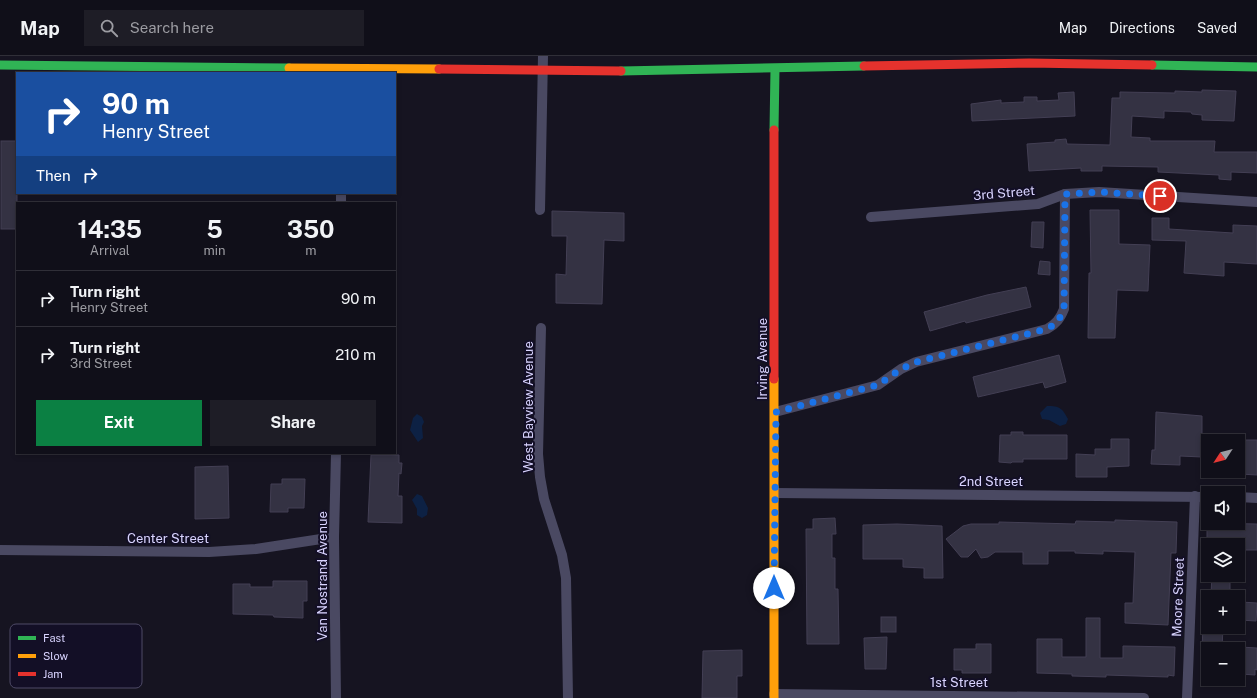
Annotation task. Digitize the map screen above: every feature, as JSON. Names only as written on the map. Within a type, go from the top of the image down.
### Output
[{"type":"main road","points":[[0,65],[342,71],[658,71],[1078,63],[1257,67]]},
{"type":"main road","name":"Irving Avenue","points":[[774,696],[776,412],[774,169],[776,69]]},
{"type":"street","points":[[342,56],[342,71]]},
{"type":"street","points":[[540,210],[543,56]]},
{"type":"street","name":"3rd Street","points":[[871,217],[1038,204],[1065,194],[1099,192],[1257,202]]},
{"type":"street","points":[[776,412],[878,385],[901,369],[916,362],[1047,329],[1056,324],[1061,318],[1064,309],[1065,194]]},
{"type":"street","name":"West Bayview Avenue","points":[[541,328],[538,454],[544,500],[562,555],[566,578],[568,698]]},
{"type":"street","name":"Van Nostrand Avenue","points":[[336,454],[334,537],[336,698]]},
{"type":"street","name":"2nd Street","points":[[775,493],[1201,496]]},
{"type":"street","name":"Moore Street","points":[[1187,698],[1195,496]]},
{"type":"street","points":[[1245,498],[1257,498]]},
{"type":"street","name":"Center Street","points":[[0,550],[209,552],[256,549],[334,537]]},
{"type":"street","name":"1st Street","points":[[774,696],[1144,698]]},
{"type":"water","points":[[1047,406],[1055,406],[1060,408],[1068,419],[1066,424],[1060,426],[1049,420],[1042,419],[1040,413]]},
{"type":"water","points":[[417,414],[422,417],[424,422],[422,426],[423,438],[418,442],[410,430],[413,418]]},
{"type":"water","points":[[417,494],[422,496],[428,508],[427,515],[422,518],[417,515],[417,509],[412,500]]},
{"type":"building","points":[[1202,90],[1236,91],[1234,121],[1202,120],[1202,115],[1192,114],[1191,112],[1164,111],[1164,118],[1132,116],[1131,137],[1150,138],[1150,141],[1215,141],[1214,152],[1257,152],[1257,173],[1231,172],[1231,180],[1219,179],[1219,175],[1158,172],[1158,167],[1102,166],[1102,171],[1081,171],[1081,168],[1029,171],[1027,144],[1055,142],[1055,140],[1066,139],[1067,144],[1110,145],[1112,98],[1120,98],[1120,92],[1175,93],[1175,91],[1202,92]]},
{"type":"building","points":[[1074,92],[1075,116],[972,121],[971,104],[1001,100],[1001,103],[1024,102],[1024,97],[1037,97],[1037,101],[1059,100],[1058,93]]},
{"type":"building","points":[[1,141],[16,141],[16,229],[1,229]]},
{"type":"building","points":[[1090,210],[1119,210],[1119,244],[1150,245],[1148,291],[1117,290],[1115,338],[1088,338],[1089,273],[1091,273]]},
{"type":"building","points":[[552,211],[624,213],[624,241],[604,240],[602,304],[556,303],[556,274],[566,275],[567,236],[552,236]]},
{"type":"building","points":[[1152,218],[1169,218],[1169,229],[1233,233],[1233,225],[1257,226],[1257,264],[1224,262],[1224,276],[1184,273],[1186,241],[1152,240]]},
{"type":"building","points":[[1032,222],[1044,222],[1043,248],[1031,247]]},
{"type":"building","points":[[1040,261],[1050,262],[1050,275],[1038,274]]},
{"type":"building","points":[[1026,287],[1031,307],[966,323],[965,321],[930,331],[924,312],[987,295]]},
{"type":"building","points":[[1059,355],[1066,382],[1045,388],[1043,382],[978,397],[973,377]]},
{"type":"building","points":[[1156,412],[1202,416],[1201,457],[1180,456],[1180,465],[1151,464],[1152,450],[1155,450]]},
{"type":"building","points":[[1011,432],[1023,432],[1023,435],[1067,435],[1067,459],[1023,459],[1023,462],[999,462],[1000,435],[1011,435]]},
{"type":"building","points":[[1111,439],[1129,439],[1129,466],[1107,467],[1107,477],[1076,477],[1076,454],[1095,455],[1095,449],[1111,449]]},
{"type":"building","points":[[1245,440],[1257,440],[1257,475],[1245,474]]},
{"type":"building","points":[[371,455],[399,455],[399,463],[402,463],[401,474],[399,473],[398,496],[402,496],[402,523],[368,522]]},
{"type":"building","points":[[228,466],[229,518],[195,519],[195,467]]},
{"type":"building","points":[[282,479],[305,479],[304,508],[288,508],[288,512],[270,512],[271,484],[282,484]]},
{"type":"building","points":[[835,518],[836,534],[832,534],[832,558],[835,558],[835,589],[838,589],[839,644],[807,644],[806,529],[813,529],[813,519]]},
{"type":"building","points":[[1115,520],[1177,522],[1176,553],[1171,553],[1168,625],[1125,623],[1125,603],[1133,603],[1135,552],[1103,551],[1103,554],[1075,553],[1075,551],[1048,551],[1048,564],[1023,564],[1023,552],[995,552],[988,557],[981,558],[976,549],[968,557],[961,557],[946,539],[963,526],[971,524],[999,524],[999,522],[1075,524],[1076,521],[1115,522]]},
{"type":"building","points":[[897,524],[942,526],[943,578],[924,578],[924,568],[903,567],[903,559],[863,559],[863,525]]},
{"type":"building","points":[[1245,524],[1257,524],[1257,550],[1245,550],[1245,538],[1207,538],[1207,530],[1245,530]]},
{"type":"building","points":[[273,581],[307,581],[307,601],[303,601],[303,618],[274,617],[273,615],[233,614],[233,584],[250,584],[250,587],[273,587]]},
{"type":"building","points":[[1212,582],[1230,582],[1230,590],[1211,590]]},
{"type":"building","points":[[1245,602],[1257,603],[1256,621],[1245,620]]},
{"type":"building","points":[[881,617],[896,617],[896,632],[881,632]]},
{"type":"building","points":[[1086,618],[1100,618],[1100,658],[1123,658],[1123,646],[1175,647],[1174,676],[1106,675],[1106,677],[1037,673],[1037,639],[1062,639],[1062,657],[1086,657]]},
{"type":"building","points":[[1203,634],[1223,634],[1222,642],[1202,642]]},
{"type":"building","points":[[887,637],[886,669],[865,669],[864,638]]},
{"type":"building","points":[[976,644],[991,644],[991,673],[962,673],[962,670],[954,670],[954,649],[976,649]]},
{"type":"building","points":[[1245,647],[1257,648],[1257,670],[1255,669],[1255,675],[1245,674]]},
{"type":"building","points":[[742,650],[742,676],[737,676],[737,698],[702,698],[703,651]]},
{"type":"traffic: fast","points":[[0,65],[289,68]]},
{"type":"traffic: fast","points":[[1152,65],[1257,67]]},
{"type":"traffic: fast","points":[[621,71],[864,66]]},
{"type":"traffic: fast","points":[[774,130],[775,69]]},
{"type":"traffic: slow","points":[[289,68],[439,69]]},
{"type":"traffic: slow","points":[[774,379],[774,698]]},
{"type":"traffic: jam","points":[[864,66],[1029,63],[1152,65]]},
{"type":"traffic: jam","points":[[439,69],[621,71]]},
{"type":"traffic: jam","points":[[774,130],[774,379]]},
{"type":"route","points":[[774,588],[776,412],[878,385],[901,369],[916,362],[1018,337],[1047,329],[1056,324],[1061,318],[1064,309],[1065,194],[1099,192],[1160,196]]}]
